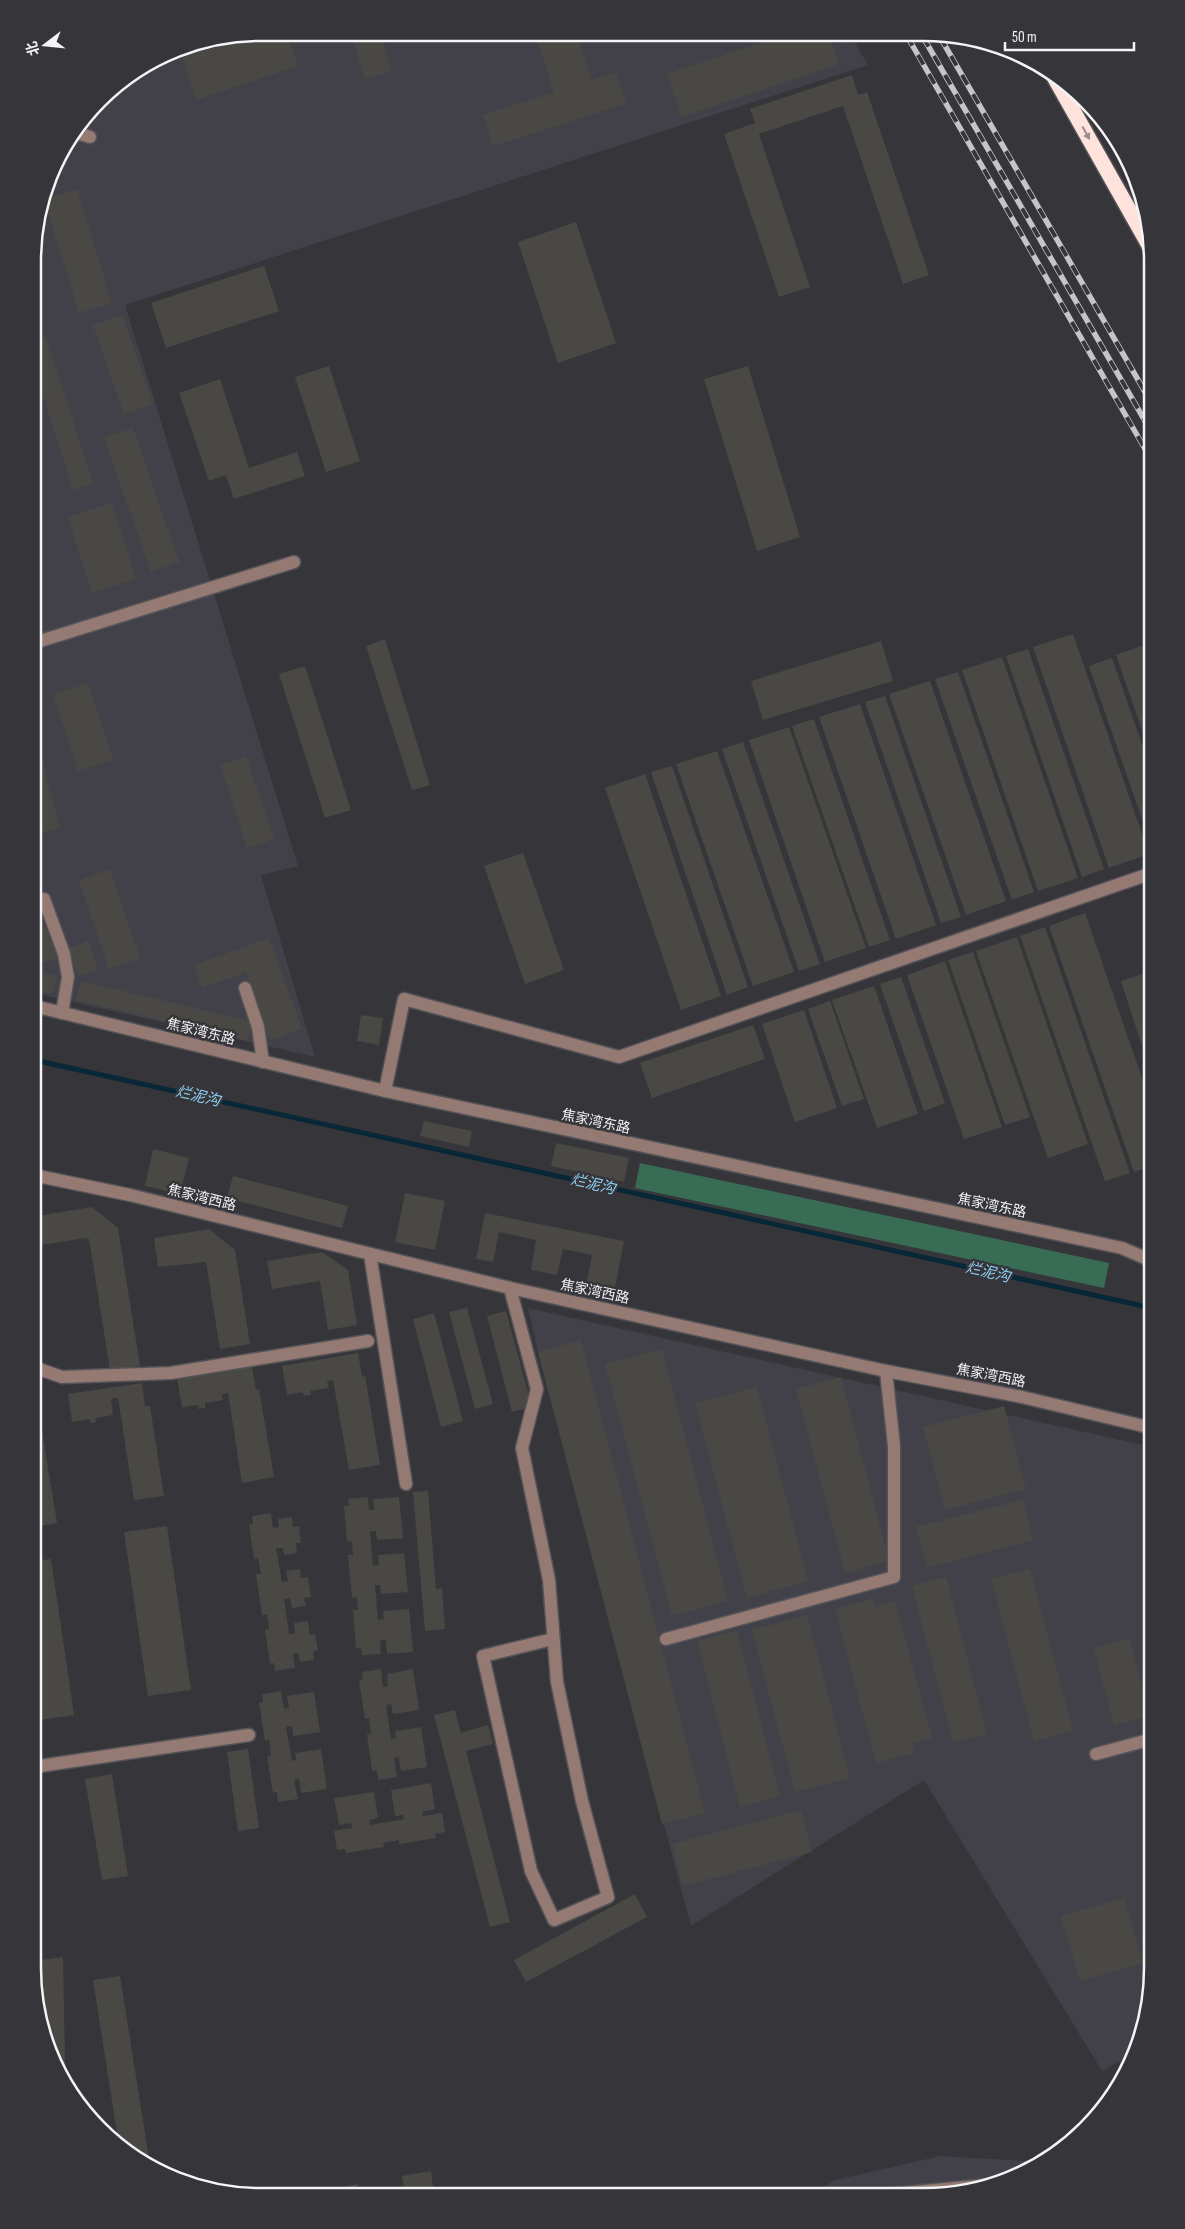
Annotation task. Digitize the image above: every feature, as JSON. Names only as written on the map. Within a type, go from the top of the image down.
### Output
[{"type":"highway","points":[[1062,91],[1142,233]]},
{"type":"street","points":[[82,134],[90,137]]},
{"type":"street","points":[[41,641],[294,562]]},
{"type":"street","points":[[385,1091],[404,999],[620,1057],[1144,876]]},
{"type":"street","points":[[44,899],[64,954],[68,977],[62,1013]]},
{"type":"street","points":[[245,988],[258,1026],[263,1062]]},
{"type":"street","name":"焦家湾东路","points":[[41,1008],[385,1091],[1122,1248],[1144,1258]]},
{"type":"street","name":"焦家湾西路","points":[[41,1177],[130,1195],[510,1288],[886,1371],[1022,1397],[1144,1426]]},
{"type":"street","points":[[370,1254],[406,1484]]},
{"type":"street","points":[[510,1288],[537,1389],[522,1448],[549,1580],[557,1682],[580,1792],[608,1897],[554,1920],[531,1871],[483,1656],[553,1639]]},
{"type":"street","points":[[41,1370],[62,1377],[171,1373],[368,1341]]},
{"type":"street","points":[[666,1639],[894,1577],[894,1446],[886,1371]]},
{"type":"street","points":[[41,1766],[249,1735]]},
{"type":"street","points":[[1096,1754],[1144,1741]]},
{"type":"shaded area","points":[[262,41],[854,41],[868,65],[125,305],[298,866],[261,875],[315,1057],[41,995],[41,262],[45,219],[53,191],[64,164],[78,139],[96,116],[116,96],[139,78],[177,58],[219,45]]},
{"type":"shaded area","points":[[528,1308],[1144,1445],[1144,1967],[1140,2010],[1124,2059],[1102,2071],[924,1780],[691,1926],[538,1352]]},
{"type":"shaded area","points":[[940,2156],[1028,2161],[994,2176],[952,2186],[923,2188],[821,2188],[836,2180]]},
{"type":"green space","points":[[640,1163],[1109,1263],[1104,1288],[635,1188]]},
{"type":"building","points":[[290,41],[298,66],[196,100],[182,56],[219,45],[233,43]]},
{"type":"building","points":[[353,41],[383,41],[392,71],[365,79]]},
{"type":"building","points":[[537,41],[579,41],[592,80],[616,72],[626,104],[493,146],[483,115],[554,92]]},
{"type":"building","points":[[766,41],[832,41],[839,64],[681,117],[667,74]]},
{"type":"building","points":[[852,75],[858,95],[867,92],[929,275],[903,284],[843,106],[759,134],[810,287],[779,297],[724,134],[755,123],[750,109]]},
{"type":"building","points":[[77,189],[112,303],[79,313],[47,211],[51,198]]},
{"type":"building","points":[[576,222],[616,343],[558,363],[518,242]]},
{"type":"building","points":[[264,266],[279,311],[166,348],[151,303]]},
{"type":"building","points":[[122,315],[153,404],[124,414],[93,325]]},
{"type":"building","points":[[46,336],[93,484],[73,490],[41,389],[41,338]]},
{"type":"building","points":[[329,366],[360,461],[326,472],[295,377]]},
{"type":"building","points":[[748,366],[800,537],[757,551],[704,379]]},
{"type":"building","points":[[220,379],[249,468],[297,452],[305,476],[234,499],[226,475],[209,481],[179,393]]},
{"type":"building","points":[[133,428],[179,562],[151,572],[104,438]]},
{"type":"building","points":[[112,503],[136,579],[92,593],[68,517]]},
{"type":"building","points":[[1073,634],[1144,840],[1144,856],[1109,868],[1033,647]]},
{"type":"building","points":[[385,639],[430,785],[412,790],[366,646]]},
{"type":"building","points":[[881,641],[893,681],[763,720],[751,681]]},
{"type":"building","points":[[1144,645],[1144,736],[1116,655]]},
{"type":"building","points":[[1028,649],[1104,869],[1082,877],[1006,656]]},
{"type":"building","points":[[1002,657],[1078,878],[1038,891],[962,670]]},
{"type":"building","points":[[1112,658],[1144,750],[1144,825],[1089,666]]},
{"type":"building","points":[[305,666],[351,810],[325,818],[279,674]]},
{"type":"building","points":[[958,672],[1034,892],[1012,900],[935,679]]},
{"type":"building","points":[[930,681],[1006,901],[966,915],[889,694]]},
{"type":"building","points":[[88,683],[113,760],[78,771],[53,695]]},
{"type":"building","points":[[885,696],[961,917],[941,923],[865,702]]},
{"type":"building","points":[[860,704],[936,925],[896,939],[819,717]]},
{"type":"building","points":[[814,719],[890,940],[869,947],[792,726]]},
{"type":"building","points":[[789,727],[866,948],[825,962],[749,740]]},
{"type":"building","points":[[743,742],[820,964],[799,971],[722,749]]},
{"type":"building","points":[[717,751],[794,972],[753,986],[676,764]]},
{"type":"building","points":[[41,752],[60,829],[41,833]]},
{"type":"building","points":[[246,756],[274,839],[247,848],[220,765]]},
{"type":"building","points":[[672,766],[748,987],[727,995],[651,772]]},
{"type":"building","points":[[645,774],[721,996],[681,1010],[605,788]]},
{"type":"building","points":[[523,853],[564,970],[525,984],[484,866]]},
{"type":"building","points":[[110,869],[140,958],[109,969],[79,880]]},
{"type":"building","points":[[1085,913],[1144,1084],[1144,1169],[1134,1172],[1049,926]]},
{"type":"building","points":[[46,926],[57,958],[41,964],[41,928]]},
{"type":"building","points":[[1045,927],[1130,1173],[1105,1181],[1020,936]]},
{"type":"building","points":[[1017,937],[1088,1144],[1048,1158],[976,951]]},
{"type":"building","points":[[269,938],[302,1029],[270,1040],[246,972],[202,988],[194,965]]},
{"type":"building","points":[[88,941],[98,969],[78,976],[68,948]]},
{"type":"building","points":[[973,952],[1030,1117],[1005,1125],[948,960]]},
{"type":"building","points":[[945,961],[1002,1127],[964,1139],[907,975]]},
{"type":"building","points":[[41,972],[58,976],[53,994],[41,991]]},
{"type":"building","points":[[1144,974],[1144,1052],[1121,981]]},
{"type":"building","points":[[901,977],[945,1103],[924,1111],[880,984]]},
{"type":"building","points":[[81,981],[253,1022],[248,1041],[76,1000]]},
{"type":"building","points":[[874,986],[918,1114],[877,1128],[832,1000]]},
{"type":"building","points":[[830,1001],[864,1099],[842,1106],[808,1009]]},
{"type":"building","points":[[804,1010],[837,1108],[795,1122],[762,1024]]},
{"type":"building","points":[[361,1015],[383,1018],[379,1045],[357,1041]]},
{"type":"building","points":[[753,1025],[765,1059],[652,1098],[640,1063]]},
{"type":"building","points":[[424,1121],[472,1131],[469,1147],[420,1136]]},
{"type":"building","points":[[556,1143],[629,1158],[624,1182],[551,1166]]},
{"type":"building","points":[[153,1149],[189,1158],[180,1194],[145,1186]]},
{"type":"building","points":[[233,1176],[348,1206],[342,1228],[227,1198]]},
{"type":"building","points":[[405,1193],[445,1201],[435,1250],[395,1242]]},
{"type":"building","points":[[92,1207],[118,1228],[140,1366],[110,1370],[89,1239],[41,1245],[41,1215]]},
{"type":"building","points":[[485,1213],[624,1241],[614,1293],[586,1287],[592,1255],[563,1249],[557,1275],[531,1270],[536,1240],[499,1232],[493,1262],[476,1259]]},
{"type":"building","points":[[209,1229],[235,1250],[250,1344],[220,1349],[206,1262],[158,1267],[154,1238]]},
{"type":"building","points":[[322,1252],[348,1270],[357,1325],[328,1330],[320,1281],[272,1289],[267,1261]]},
{"type":"building","points":[[467,1308],[493,1404],[475,1409],[449,1312]]},
{"type":"building","points":[[506,1311],[532,1407],[512,1412],[487,1316]]},
{"type":"building","points":[[434,1313],[463,1421],[441,1427],[413,1319]]},
{"type":"building","points":[[581,1340],[705,1813],[662,1824],[538,1352]]},
{"type":"building","points":[[662,1349],[728,1601],[672,1616],[605,1364]]},
{"type":"building","points":[[358,1353],[362,1377],[365,1376],[380,1465],[349,1470],[333,1380],[327,1381],[329,1388],[310,1391],[311,1395],[304,1396],[303,1392],[287,1395],[282,1366]]},
{"type":"building","points":[[252,1366],[256,1390],[259,1389],[274,1477],[242,1483],[228,1393],[222,1394],[223,1400],[205,1403],[205,1408],[198,1409],[198,1405],[182,1407],[177,1378]]},
{"type":"building","points":[[841,1377],[889,1561],[845,1573],[796,1389]]},
{"type":"building","points":[[142,1383],[145,1406],[150,1406],[164,1496],[134,1500],[118,1398],[111,1399],[113,1415],[95,1418],[96,1422],[90,1423],[89,1419],[72,1422],[68,1394]]},
{"type":"building","points":[[757,1387],[808,1581],[747,1598],[695,1403]]},
{"type":"building","points":[[1004,1406],[1026,1489],[945,1510],[923,1427]]},
{"type":"building","points":[[41,1424],[57,1523],[41,1526]]},
{"type":"building","points":[[428,1491],[436,1589],[442,1588],[445,1629],[425,1631],[413,1492]]},
{"type":"building","points":[[368,1497],[369,1510],[374,1510],[373,1499],[399,1497],[403,1538],[377,1540],[376,1531],[370,1531],[373,1566],[379,1565],[378,1555],[404,1553],[408,1592],[381,1594],[380,1585],[375,1585],[378,1620],[384,1619],[383,1611],[409,1609],[413,1652],[387,1654],[386,1640],[380,1640],[381,1654],[362,1655],[361,1648],[356,1648],[353,1610],[358,1610],[357,1597],[352,1598],[348,1555],[353,1555],[352,1541],[347,1542],[344,1506],[349,1506],[348,1499]]},
{"type":"building","points":[[1023,1500],[1033,1540],[927,1568],[916,1527]]},
{"type":"building","points":[[271,1513],[273,1528],[279,1527],[278,1519],[292,1517],[293,1527],[299,1526],[301,1543],[296,1543],[297,1553],[284,1555],[283,1548],[276,1548],[282,1582],[288,1581],[286,1571],[300,1569],[301,1578],[308,1577],[311,1597],[304,1598],[306,1606],[292,1608],[290,1598],[284,1599],[289,1634],[295,1633],[294,1623],[308,1621],[310,1635],[315,1634],[318,1650],[313,1651],[314,1660],[300,1662],[298,1653],[293,1654],[295,1668],[275,1671],[274,1663],[270,1664],[265,1630],[269,1629],[267,1614],[262,1615],[256,1574],[261,1574],[258,1558],[254,1559],[249,1524],[253,1524],[252,1516]]},
{"type":"building","points":[[167,1526],[191,1690],[148,1696],[124,1532]]},
{"type":"building","points":[[51,1559],[74,1715],[41,1720],[41,1560]]},
{"type":"building","points":[[1030,1569],[1073,1731],[1034,1741],[991,1579]]},
{"type":"building","points":[[946,1577],[987,1734],[953,1742],[912,1586]]},
{"type":"building","points":[[873,1599],[875,1607],[895,1601],[932,1738],[912,1744],[914,1753],[876,1763],[835,1609]]},
{"type":"building","points":[[807,1615],[850,1778],[795,1792],[752,1630]]},
{"type":"building","points":[[737,1631],[780,1796],[740,1807],[697,1641]]},
{"type":"building","points":[[1129,1638],[1144,1694],[1144,1718],[1114,1725],[1094,1648]]},
{"type":"building","points":[[381,1669],[383,1687],[388,1686],[387,1674],[413,1669],[419,1710],[393,1714],[391,1704],[386,1705],[391,1739],[396,1738],[395,1731],[421,1727],[427,1767],[401,1771],[399,1757],[394,1758],[397,1777],[378,1780],[377,1770],[372,1771],[367,1734],[371,1734],[369,1718],[365,1719],[359,1681],[363,1680],[362,1672]]},
{"type":"building","points":[[281,1691],[284,1709],[289,1708],[287,1696],[314,1692],[320,1732],[293,1736],[292,1726],[286,1727],[292,1761],[296,1760],[295,1753],[321,1749],[327,1789],[301,1793],[299,1779],[294,1780],[298,1799],[278,1802],[277,1792],[273,1793],[267,1756],[271,1756],[269,1740],[265,1741],[259,1703],[263,1702],[262,1694]]},
{"type":"building","points":[[455,1710],[461,1733],[488,1725],[493,1744],[466,1751],[510,1922],[490,1927],[434,1715]]},
{"type":"building","points":[[248,1749],[259,1828],[238,1831],[227,1752]]},
{"type":"building","points":[[112,1774],[128,1876],[102,1880],[85,1779]]},
{"type":"building","points":[[431,1783],[435,1809],[422,1812],[423,1816],[442,1813],[445,1832],[435,1834],[436,1838],[399,1844],[399,1840],[383,1843],[384,1847],[346,1853],[345,1849],[337,1850],[334,1831],[352,1828],[351,1823],[339,1825],[334,1798],[374,1792],[378,1818],[369,1820],[370,1825],[404,1819],[403,1815],[395,1816],[391,1790]]},
{"type":"building","points":[[801,1810],[812,1852],[683,1886],[672,1844]]},
{"type":"building","points":[[635,1894],[647,1917],[526,1982],[514,1960]]},
{"type":"building","points":[[1124,1898],[1143,1963],[1080,1981],[1061,1916]]},
{"type":"building","points":[[63,1957],[66,2068],[53,2038],[45,2010],[41,1960]]},
{"type":"building","points":[[120,1976],[149,2157],[117,2134],[93,1980]]},
{"type":"building","points":[[431,2171],[433,2188],[404,2188],[402,2176]]},
{"type":"building","points":[[358,2184],[358,2188],[336,2188]]},
{"type":"waterway","name":"烂泥沟","points":[[41,1062],[1144,1306]]},
{"type":"railway","points":[[910,41],[1144,447]]},
{"type":"railway","points":[[925,41],[1144,419]]},
{"type":"railway","points":[[943,42],[1144,390]]}]
